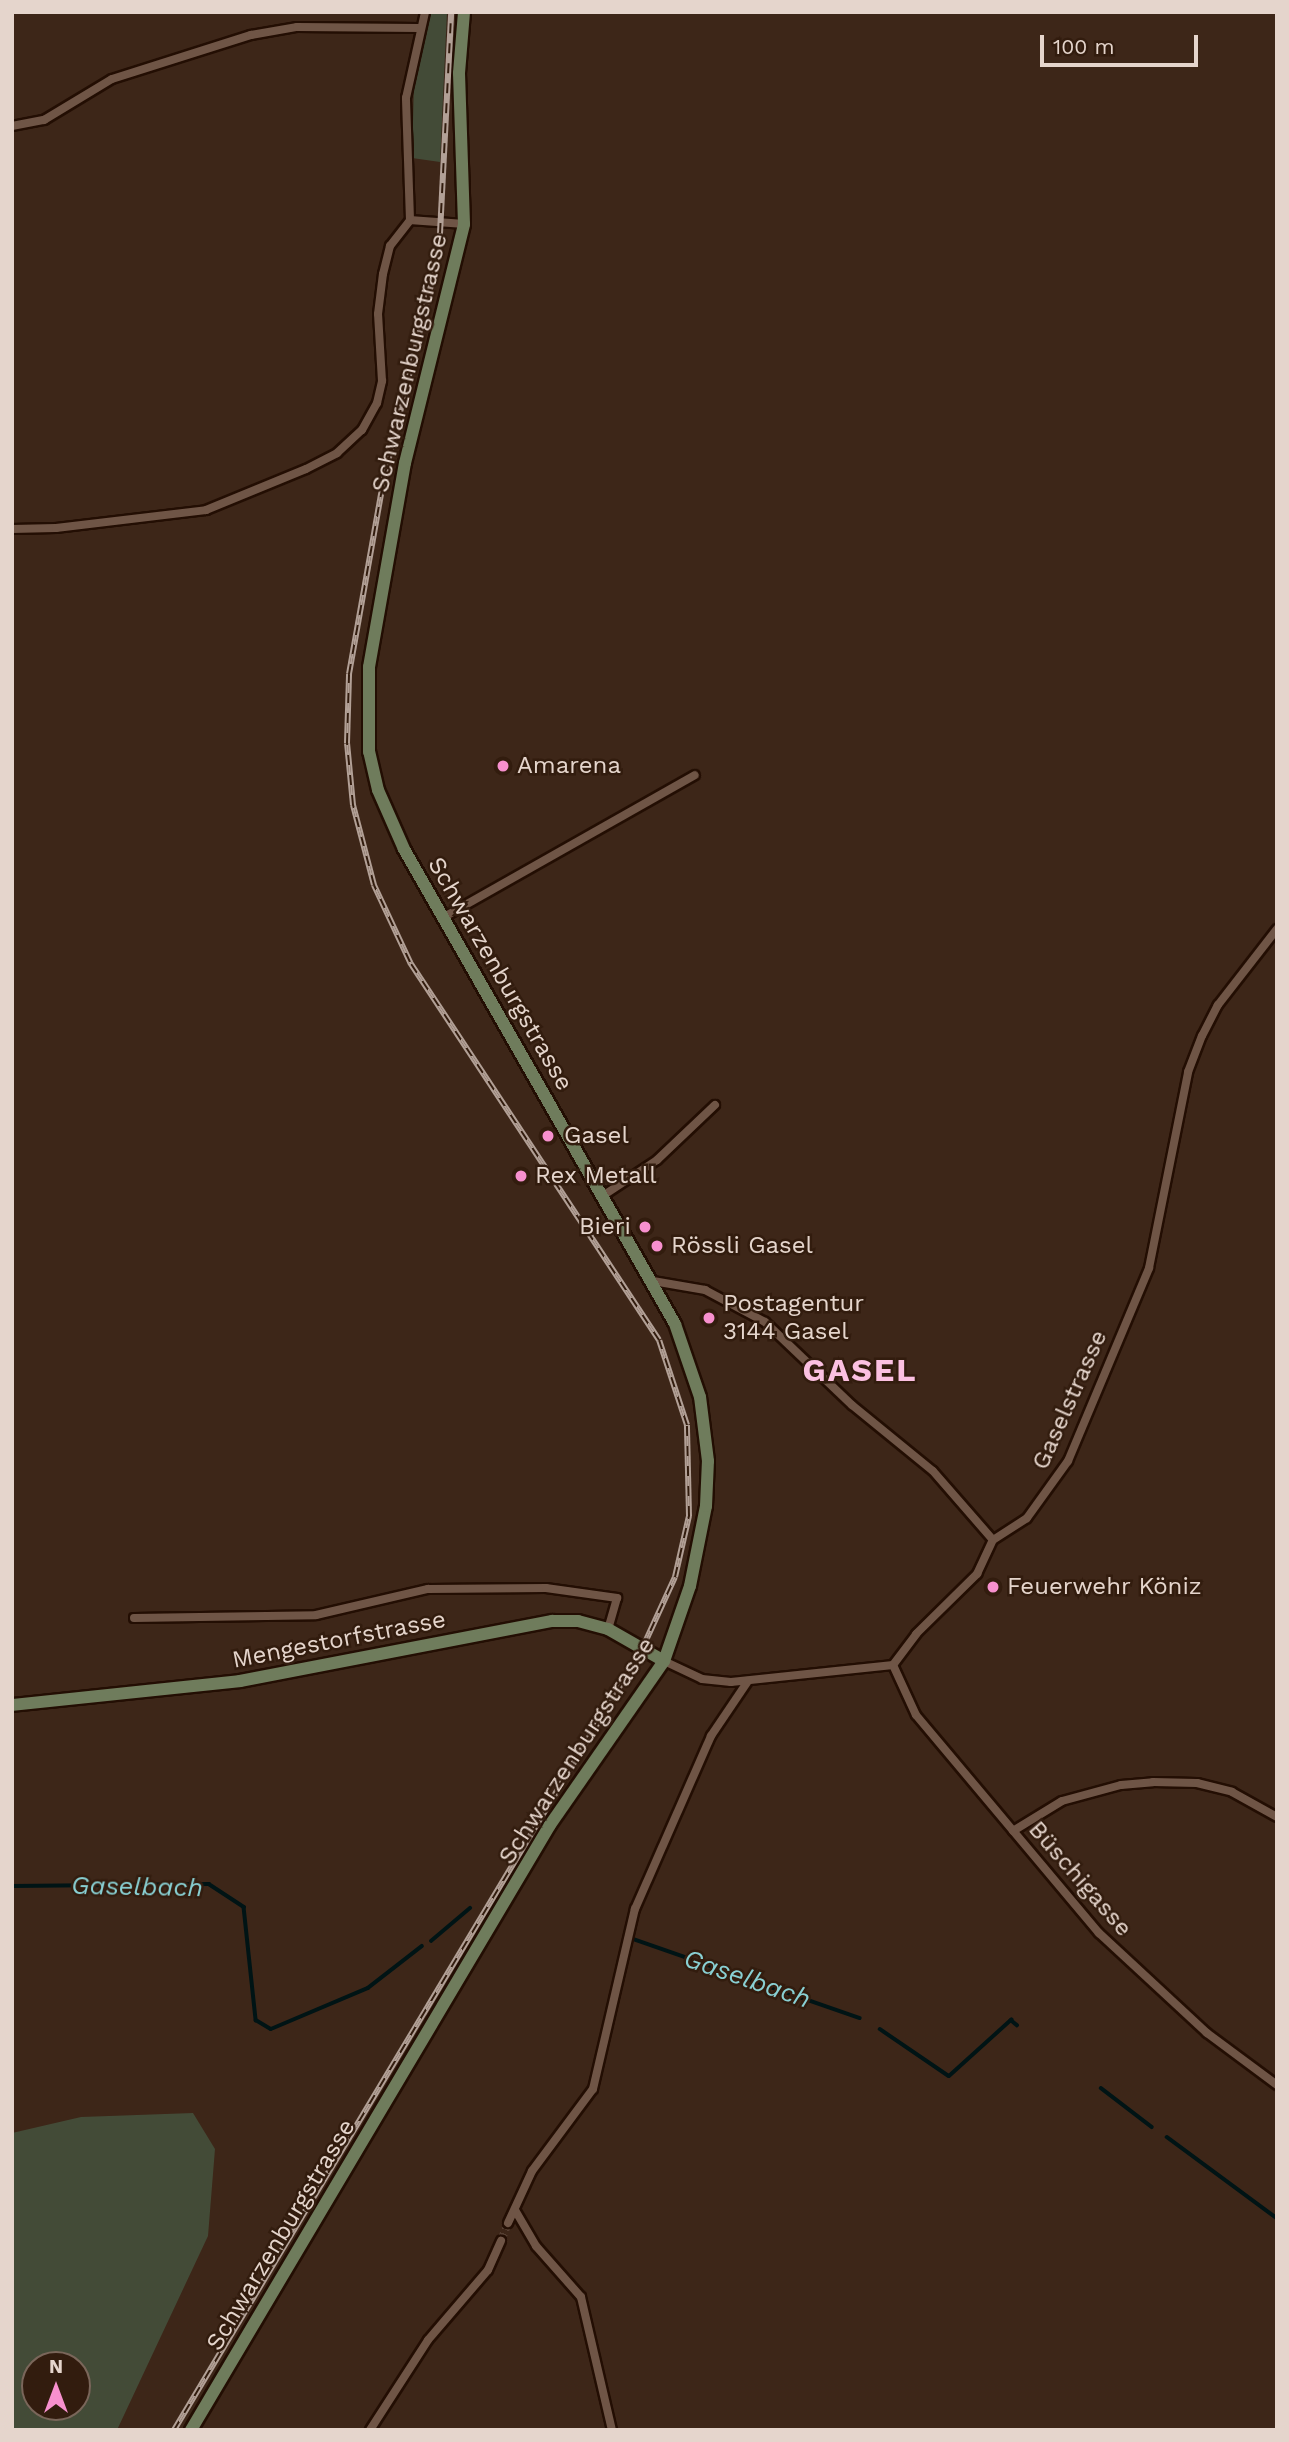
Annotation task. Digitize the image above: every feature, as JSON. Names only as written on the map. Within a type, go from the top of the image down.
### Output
[{"type":"main road","name":"Schwarzenburgstrasse","points":[[191,2430],[550,1825],[664,1661],[700,1546],[708,1461],[694,1374],[653,1281],[404,849],[378,790],[369,752],[366,703],[410,435],[464,224],[459,73],[464,12]]},
{"type":"main road","name":"Mengestorfstrasse","points":[[12,1705],[240,1681],[552,1621],[578,1621],[608,1629],[664,1661]]},
{"type":"street","points":[[12,529],[139,520],[206,510],[267,487],[345,446],[368,423],[379,398],[379,295],[390,246],[411,220],[405,113],[419,27],[425,12]]},
{"type":"street","points":[[12,126],[44,120],[112,79],[251,34],[297,27],[419,27]]},
{"type":"street","points":[[411,220],[464,224]]},
{"type":"street","points":[[444,917],[695,775]]},
{"type":"street","name":"Gaselstrasse","points":[[993,1540],[1027,1518],[1068,1461],[1149,1268],[1188,1072],[1202,1036],[1218,1005],[1277,929]]},
{"type":"street","points":[[604,1195],[657,1160],[715,1105]]},
{"type":"street","points":[[653,1281],[705,1290],[765,1322],[858,1410],[933,1471],[993,1540],[977,1574],[916,1634],[893,1665],[748,1681],[707,1680],[664,1661]]},
{"type":"street","points":[[134,1618],[316,1615],[428,1589],[546,1588],[617,1598],[608,1629]]},
{"type":"street","name":"Büschigasse","points":[[893,1665],[916,1714],[1013,1831],[1140,1974],[1206,2033],[1277,2085]]},
{"type":"street","points":[[509,2223],[532,2171],[593,2089],[635,1909],[711,1735],[748,1681]]},
{"type":"street","points":[[1013,1831],[1062,1801],[1121,1785],[1153,1782],[1197,1783],[1232,1791],[1277,1817]]},
{"type":"street","points":[[515,2210],[536,2246],[581,2297],[612,2430]]},
{"type":"street","points":[[370,2430],[399,2392],[428,2340],[488,2270],[501,2241]]},
{"type":"green space","points":[[447,12],[440,162],[412,158],[414,83],[429,13]]},
{"type":"green space","points":[[193,2113],[215,2149],[208,2236],[117,2430],[12,2430],[12,2133],[81,2117]]},
{"type":"waterway","name":"Gaselbach","points":[[12,1886],[209,1884],[244,1907],[256,2020],[271,2029],[368,1988],[422,1946]]},
{"type":"waterway","name":"Gaselbach","points":[[431,1941],[470,1908]]},
{"type":"waterway","name":"Gaselbach","points":[[633,1939],[860,2018]]},
{"type":"waterway","name":"Gaselbach","points":[[880,2029],[949,2076],[1011,2020],[1017,2025]]},
{"type":"waterway","name":"Gaselbach","points":[[1101,2088],[1152,2127]]},
{"type":"waterway","name":"Gaselbach","points":[[1167,2137],[1277,2218]]},
{"type":"tunnel","points":[[501,2241],[508,2223]]},
{"type":"railway","points":[[174,2430],[642,1649],[675,1577],[689,1516],[687,1425],[659,1340],[410,962],[374,885],[353,805],[347,743],[349,674],[384,478],[439,253],[451,12]]},
{"type":"place","name":"Amarena","points":[[503,766]]},
{"type":"place","name":"Gasel","points":[[548,1136]]},
{"type":"place","name":"Rex Metall","points":[[521,1176]]},
{"type":"place","name":"Bieri","points":[[645,1227]]},
{"type":"place","name":"Rössli Gasel","points":[[657,1246]]},
{"type":"place","name":"Postagentur 3144 Gasel","points":[[709,1318]]},
{"type":"place","name":"Feuerwehr Köniz","points":[[993,1587]]},
{"type":"district","name":"GASEL","points":[[860,1370]]}]
